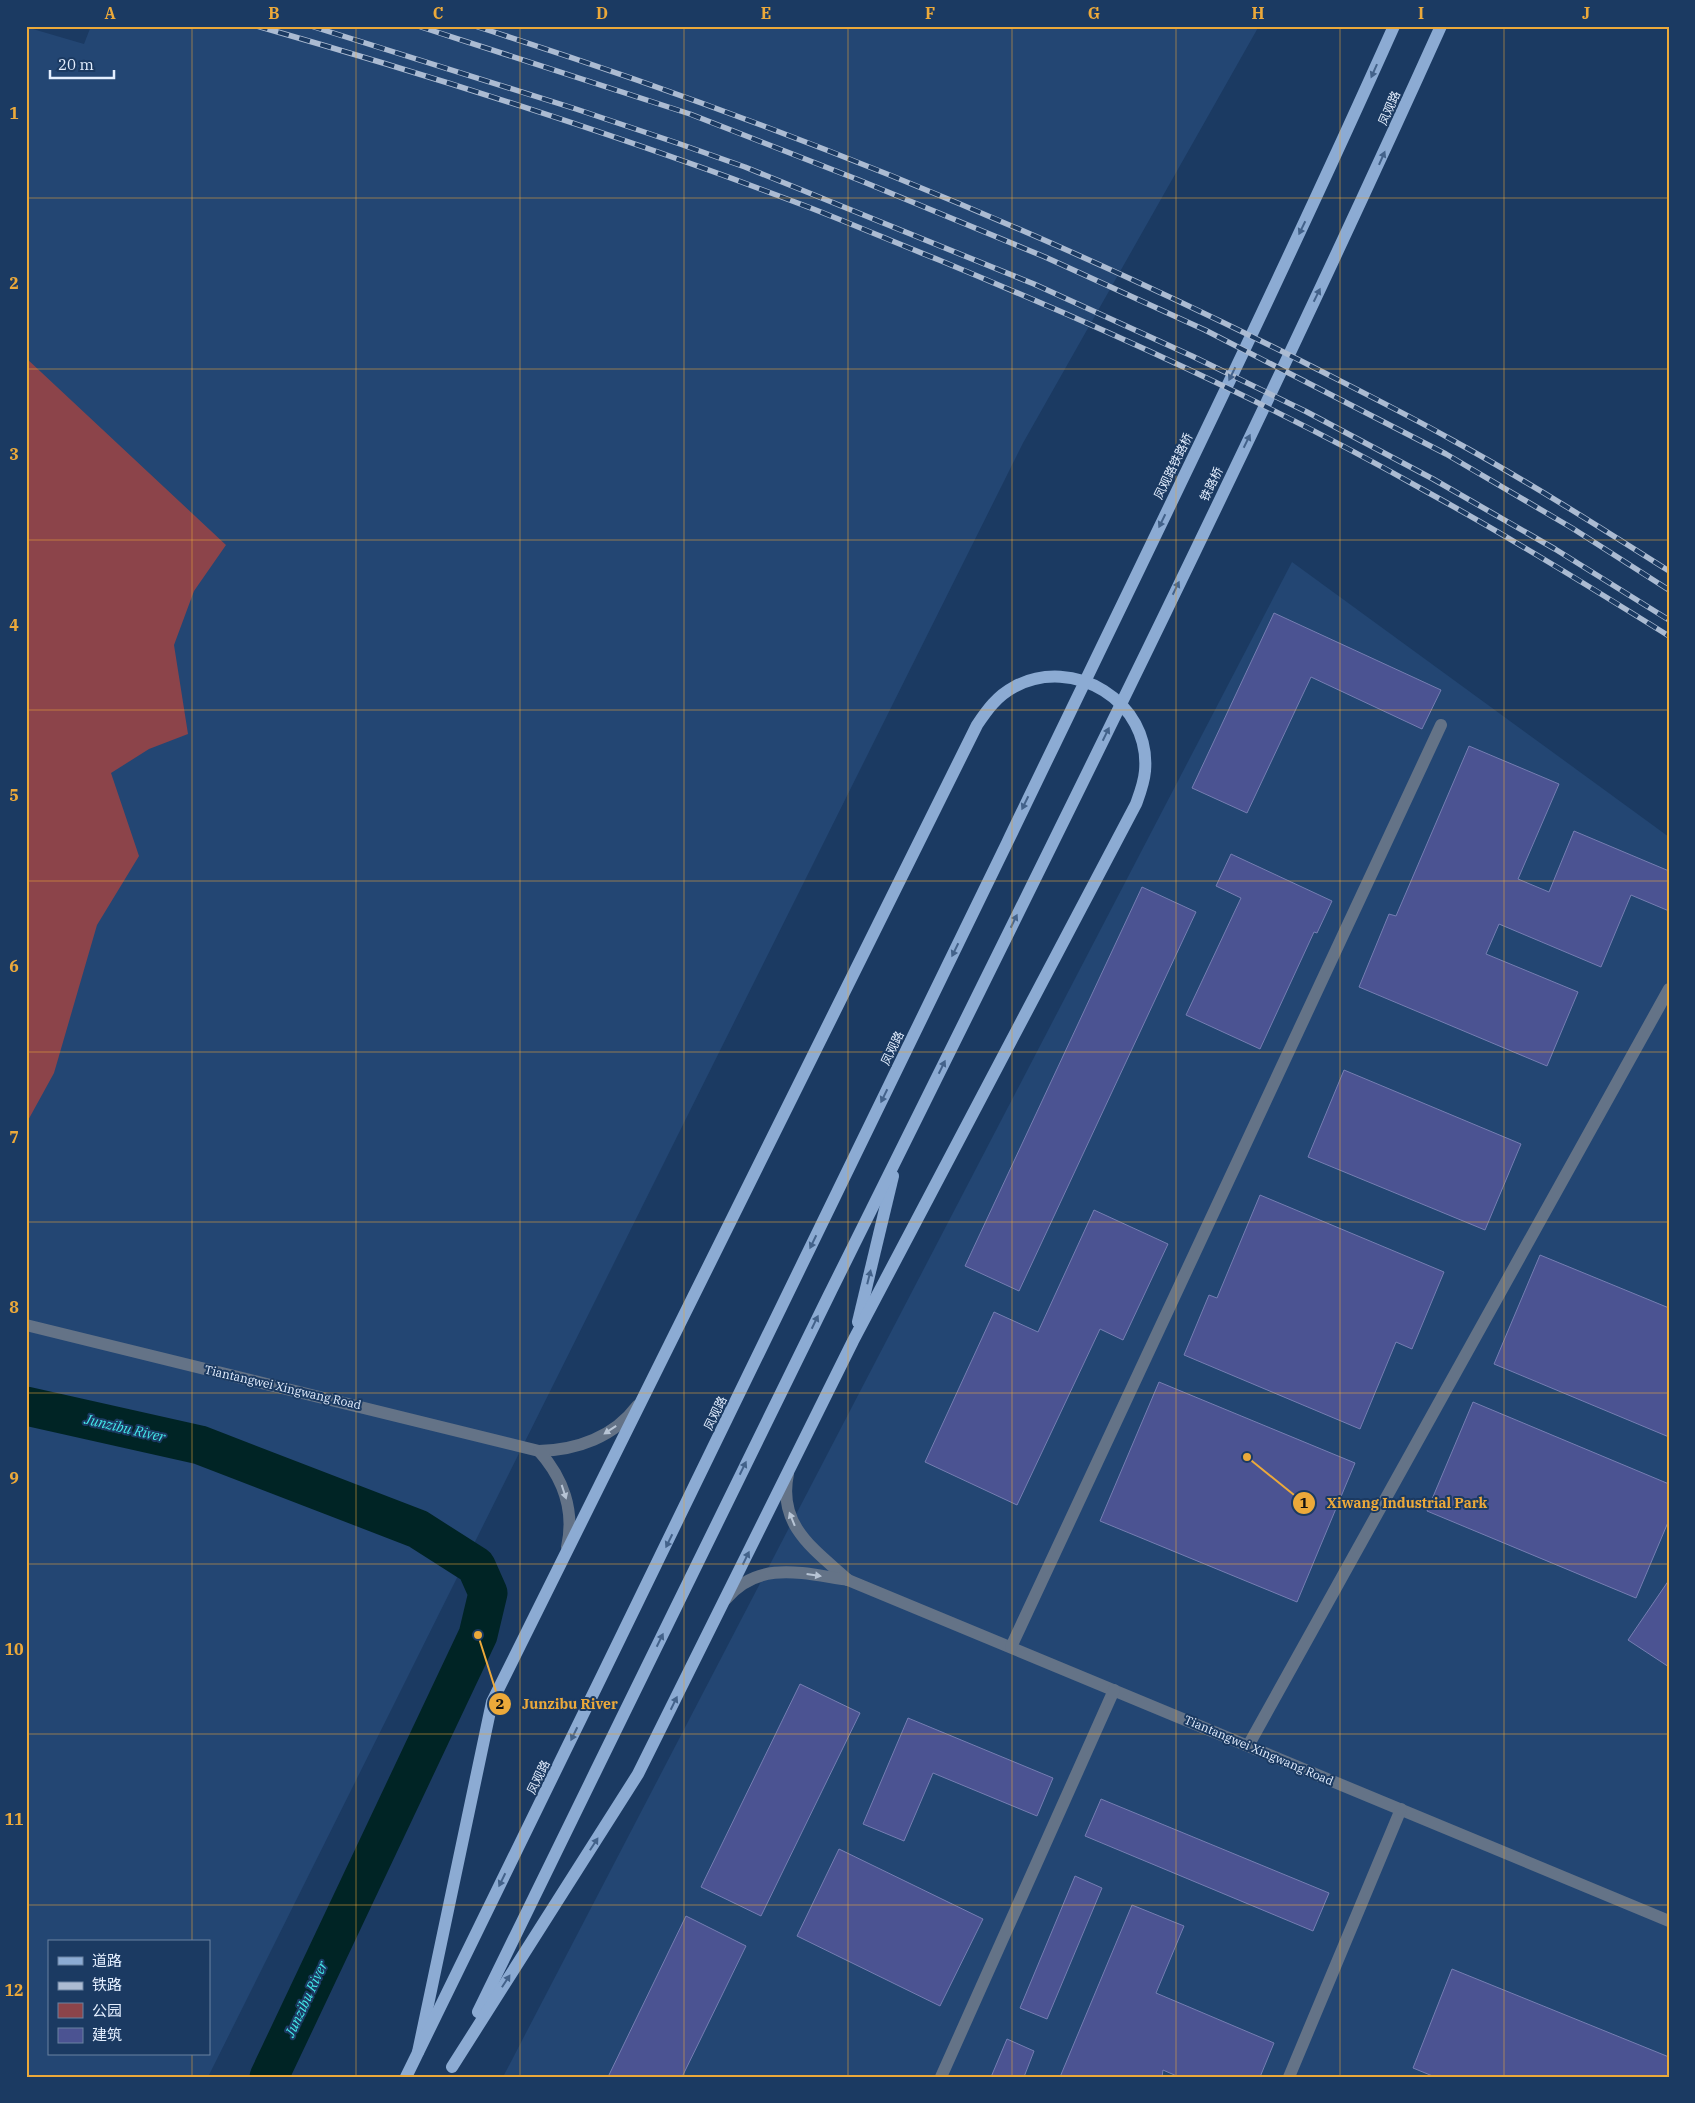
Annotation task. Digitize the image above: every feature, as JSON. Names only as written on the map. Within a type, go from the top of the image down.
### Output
[{"type":"main road","name":"凤观路铁路桥","points":[[1047,760],[1324,184],[1394,26]]},
{"type":"main road","name":"凤观路","points":[[1362,202],[1441,26]]},
{"type":"main road","name":"铁路桥","points":[[899,1154],[1085,778],[1362,202]]},
{"type":"main road","points":[[418,2052],[492,1702],[977,725],[998,698],[1029,680],[1046,676],[1063,676],[1080,679],[1096,685],[1111,694],[1124,706],[1134,720],[1141,736],[1145,753],[1145,770],[1142,788],[1136,804],[853,1341],[638,1774],[449,2072]]},
{"type":"main road","name":"凤观路","points":[[406,2077],[682,1514],[1047,760]]},
{"type":"main road","points":[[853,1341],[899,1154]]},
{"type":"main road","points":[[449,2072],[722,1511],[899,1154]]},
{"type":"street","points":[[1011,1647],[1441,725]]},
{"type":"street","points":[[1248,1746],[1669,989]]},
{"type":"street","name":"Tiantangwei Xingwang Road","points":[[26,1325],[539,1451]]},
{"type":"street","points":[[539,1451],[574,1447],[607,1433],[634,1410],[644,1396]]},
{"type":"street","points":[[539,1451],[558,1476],[566,1498],[570,1522],[566,1553]]},
{"type":"street","points":[[789,1470],[786,1494],[787,1506],[796,1530],[808,1544],[848,1580]]},
{"type":"street","points":[[723,1603],[743,1583],[767,1573],[791,1572],[848,1580]]},
{"type":"street","name":"Tiantangwei Xingwang Road","points":[[848,1580],[1669,1921]]},
{"type":"street","points":[[941,2077],[1114,1690]]},
{"type":"street","points":[[1289,2077],[1401,1810]]},
{"type":"shaded area","points":[[91,26],[1259,26],[1023,443],[208,2077],[26,2077],[26,27],[84,44]]},
{"type":"shaded area","points":[[1292,562],[1669,837],[1669,2077],[503,2077]]},
{"type":"green space","points":[[26,358],[226,545],[194,591],[174,645],[188,734],[149,749],[111,773],[139,856],[97,925],[54,1073],[26,1124]]},
{"type":"building","points":[[1274,613],[1441,690],[1422,729],[1311,677],[1247,813],[1192,788]]},
{"type":"building","points":[[1469,746],[1559,784],[1518,879],[1549,892],[1574,831],[1669,871],[1669,911],[1631,895],[1601,967],[1499,924],[1486,954],[1578,992],[1547,1066],[1359,987],[1389,914],[1396,916]]},
{"type":"building","points":[[1231,854],[1332,901],[1317,933],[1314,932],[1260,1049],[1186,1015],[1241,898],[1216,886]]},
{"type":"building","points":[[1142,887],[1196,912],[1019,1291],[965,1266]]},
{"type":"building","points":[[1344,1070],[1521,1144],[1485,1230],[1308,1157]]},
{"type":"building","points":[[1260,1195],[1444,1272],[1412,1349],[1396,1342],[1360,1429],[1184,1355],[1209,1295],[1217,1298]]},
{"type":"building","points":[[1094,1210],[1168,1244],[1123,1340],[1100,1329],[1017,1505],[925,1462],[994,1312],[1038,1332]]},
{"type":"building","points":[[1540,1255],[1669,1308],[1669,1437],[1494,1364]]},
{"type":"building","points":[[1159,1382],[1355,1463],[1297,1602],[1100,1521]]},
{"type":"building","points":[[1473,1402],[1669,1484],[1669,1520],[1636,1598],[1427,1511]]},
{"type":"building","points":[[1669,1580],[1669,1667],[1628,1640]]},
{"type":"building","points":[[800,1684],[860,1713],[761,1916],[701,1887]]},
{"type":"building","points":[[908,1718],[1053,1778],[1037,1816],[933,1773],[904,1841],[863,1824]]},
{"type":"building","points":[[1101,1799],[1329,1893],[1313,1931],[1085,1836]]},
{"type":"building","points":[[839,1849],[983,1919],[940,2006],[797,1936]]},
{"type":"building","points":[[1075,1876],[1102,1888],[1047,2019],[1020,2008]]},
{"type":"building","points":[[1132,1905],[1184,1926],[1156,1993],[1274,2043],[1260,2077],[1179,2077],[1163,2070],[1162,2077],[1060,2077]]},
{"type":"building","points":[[686,1916],[746,1946],[682,2077],[608,2077]]},
{"type":"building","points":[[1452,1969],[1669,2057],[1669,2077],[1435,2077],[1413,2068]]},
{"type":"building","points":[[1007,2039],[1034,2051],[1024,2077],[991,2077]]},
{"type":"waterway","name":"Junzibu River","points":[[26,1406],[200,1445],[418,1529],[476,1566],[488,1593],[478,1635],[269,2077]]},
{"type":"railway","points":[[257,26],[528,108],[729,177],[831,216],[1064,313],[1249,398],[1370,460],[1520,545],[1669,636]]},
{"type":"railway","points":[[311,26],[576,109],[745,167],[1034,284],[1192,356],[1307,412],[1433,479],[1555,549],[1669,620]]},
{"type":"railway","points":[[418,26],[690,114],[859,180],[1045,257],[1205,330],[1446,454],[1572,528],[1669,590]]},
{"type":"railway","points":[[475,26],[583,61],[796,138],[1005,223],[1109,269],[1313,367],[1419,422],[1535,488],[1669,571]]},
{"type":"place","name":"Xiwang Industrial Park","points":[[1247,1457]]},
{"type":"place","name":"Junzibu River","points":[[478,1635]]}]
